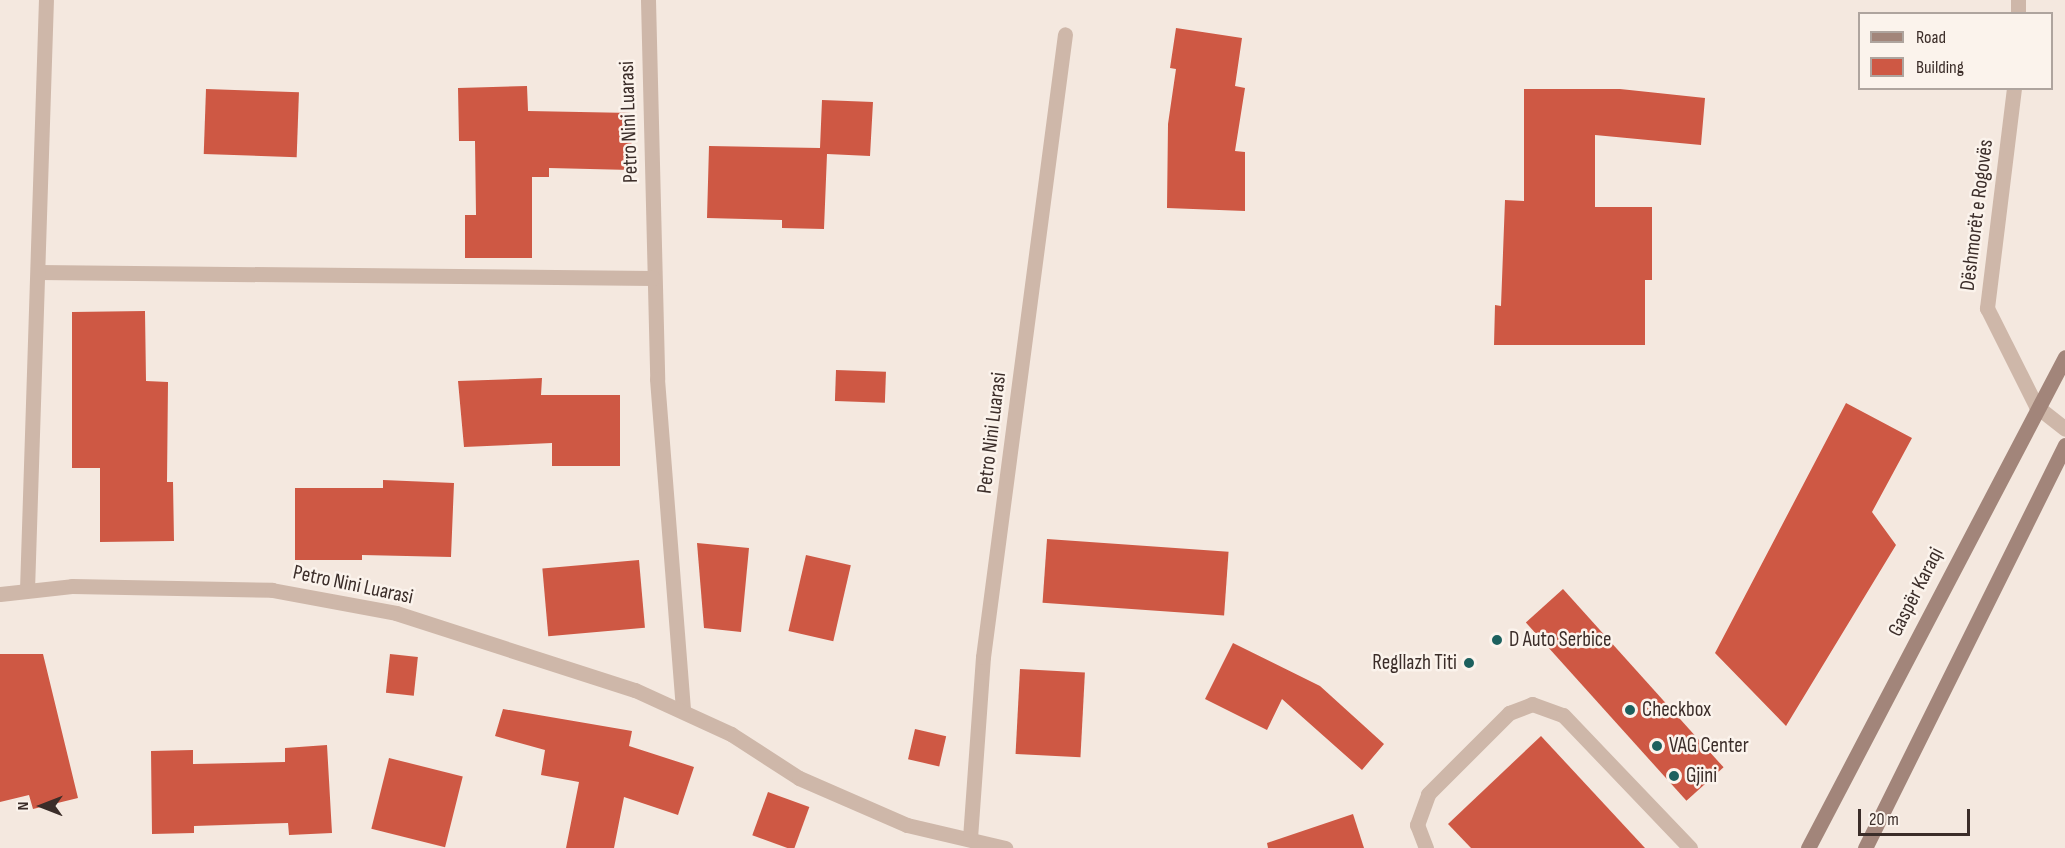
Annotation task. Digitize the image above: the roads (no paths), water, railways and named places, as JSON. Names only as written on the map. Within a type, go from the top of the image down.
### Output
[{"type":"main road","name":"Gaspër Karaqi","points":[[1808,848],[2036,406],[2065,357]]},
{"type":"main road","points":[[1865,848],[2065,445]]},
{"type":"street","points":[[27,591],[28,464],[38,273],[46,0]]},
{"type":"street","name":"Petro Nini Luarasi","points":[[648,0],[653,278],[684,709]]},
{"type":"street","name":"Petro Nini Luarasi","points":[[970,838],[982,657],[1065,33]]},
{"type":"street","name":"Dëshmorët e Rogovës","points":[[2014,90],[1987,308],[2036,406],[2065,429]]},
{"type":"street","points":[[38,273],[653,278]]},
{"type":"street","name":"Petro Nini Luarasi","points":[[0,594],[72,586],[272,590],[396,613],[684,709],[799,778],[907,825],[1005,848]]},
{"type":"street","points":[[1426,848],[1417,825],[1428,794],[1509,713],[1532,704],[1563,715],[1690,848]]},
{"type":"place","name":"D Auto Serbice","points":[[1497,640]]},
{"type":"place","name":"Regllazh Titi","points":[[1469,663]]},
{"type":"place","name":"Checkbox","points":[[1630,710]]},
{"type":"place","name":"VAG Center","points":[[1657,746]]},
{"type":"place","name":"Gjini","points":[[1674,776]]}]
